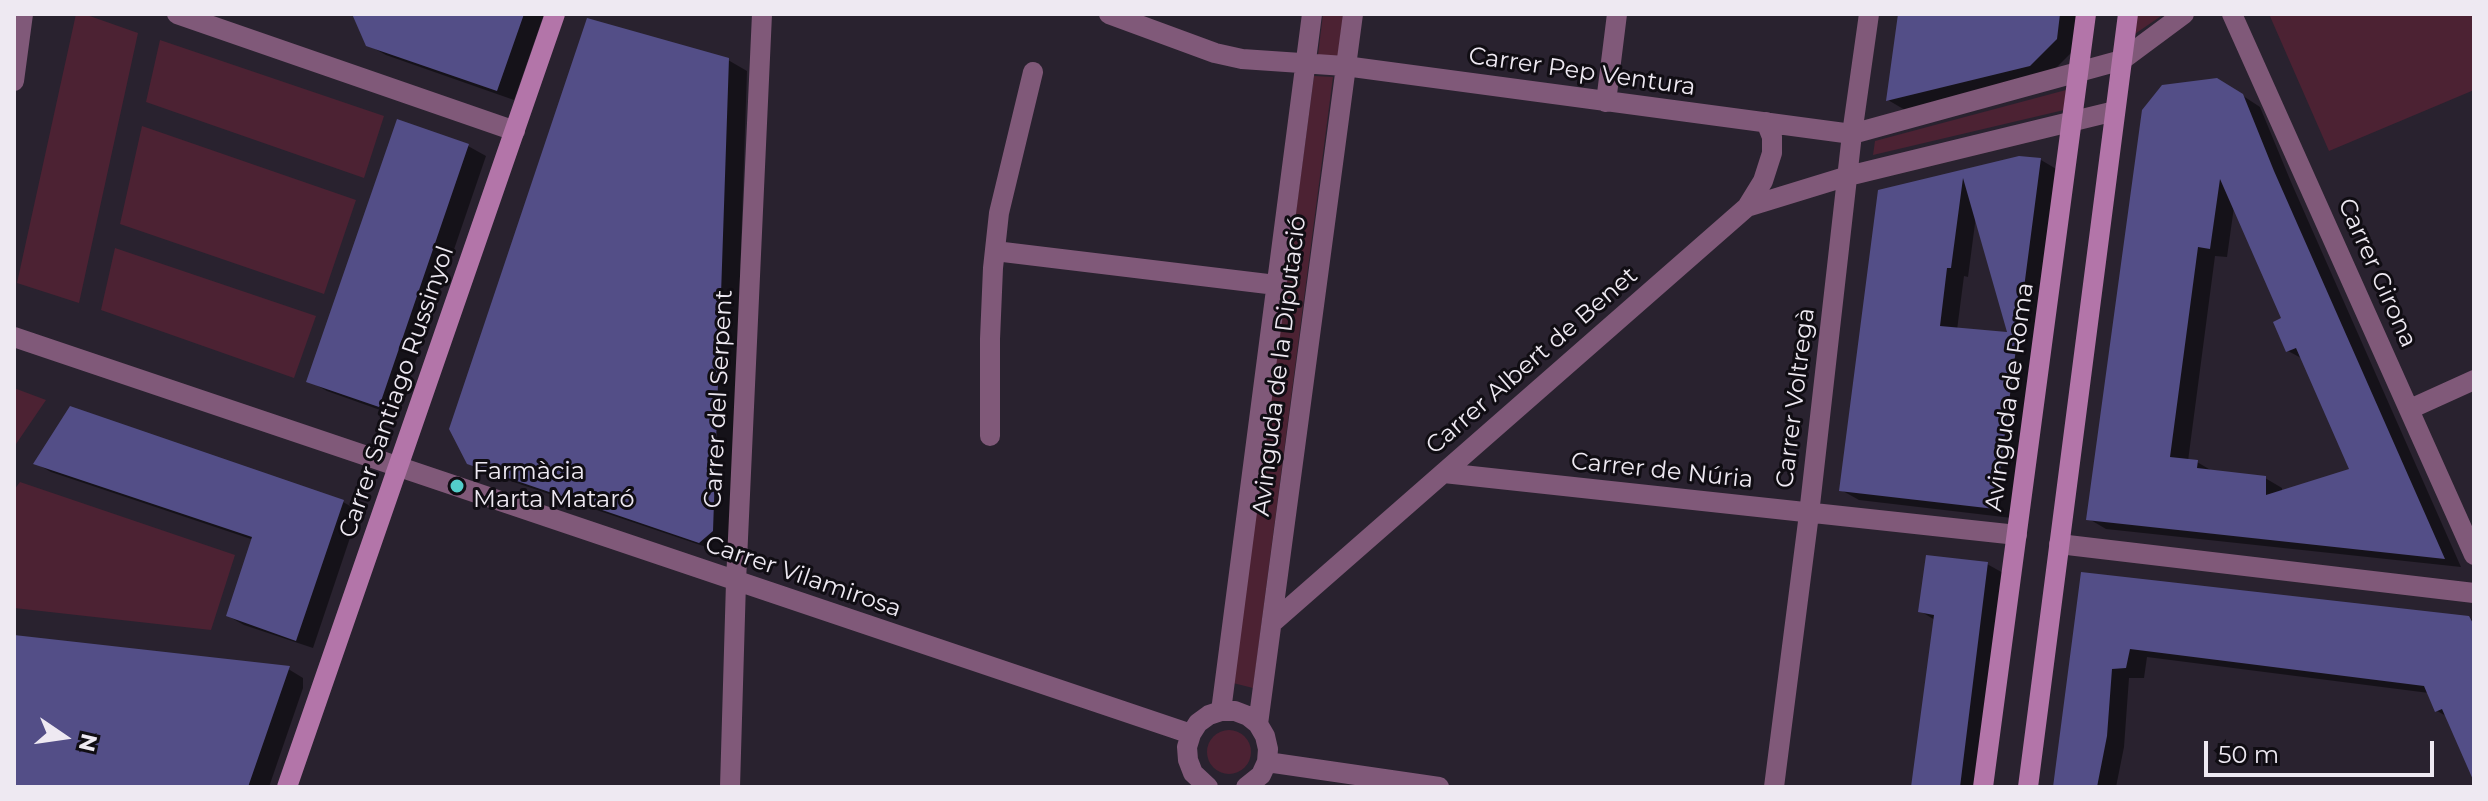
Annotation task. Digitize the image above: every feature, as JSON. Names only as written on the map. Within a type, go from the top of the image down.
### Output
[{"type":"street","points":[[14,81],[23,14]]},
{"type":"street","points":[[177,14],[515,131]]},
{"type":"street","name":"Carrer Santiago Russinyol","points":[[287,787],[555,14]]},
{"type":"street","name":"Carrer del Serpent","points":[[730,787],[736,582],[762,14]]},
{"type":"street","name":"Carrer Pep Ventura","points":[[1109,14],[1215,53],[1242,59],[1345,66],[1852,134]]},
{"type":"street","name":"Avinguda de la Diputació","points":[[1221,711],[1312,14]]},
{"type":"street","name":"Avinguda de la Diputació","points":[[1258,724],[1353,14]]},
{"type":"street","points":[[1606,102],[1617,14]]},
{"type":"street","name":"Carrer Voltregà","points":[[1774,787],[1869,14]]},
{"type":"street","name":"Avinguda de Roma","points":[[1983,787],[2086,14]]},
{"type":"street","points":[[2028,787],[2128,14]]},
{"type":"street","points":[[1852,134],[2122,60],[2184,14]]},
{"type":"street","name":"Carrer Girona","points":[[2232,14],[2474,555]]},
{"type":"street","points":[[990,436],[990,339],[999,213],[1033,72]]},
{"type":"street","name":"Carrer Albert de Benet","points":[[1272,623],[1747,207],[1848,176],[2115,111]]},
{"type":"street","points":[[1747,207],[1756,196],[1768,169],[1772,137],[1766,122]]},
{"type":"street","points":[[995,251],[1276,285]]},
{"type":"street","name":"Carrer Vilamirosa","points":[[14,337],[1191,734]]},
{"type":"street","points":[[2410,409],[2474,380]]},
{"type":"street","name":"Carrer de Núria","points":[[1444,473],[2017,535]]},
{"type":"street","points":[[2059,544],[2474,593]]},
{"type":"street","points":[[1208,787],[1193,773],[1187,747],[1198,723],[1221,711],[1235,711],[1248,716],[1258,724],[1265,736],[1267,762],[1261,775],[1250,786]]},
{"type":"street","points":[[1267,762],[1439,787]]},
{"type":"shaded area","points":[[76,14],[138,33],[79,303],[17,283]]},
{"type":"shaded area","points":[[1323,14],[1343,14],[1338,56],[1318,55]]},
{"type":"shaded area","points":[[2131,14],[2164,14],[2126,40]]},
{"type":"shaded area","points":[[2269,14],[2472,14],[2474,90],[2329,151]]},
{"type":"shaded area","points":[[160,40],[384,116],[364,178],[146,102]]},
{"type":"shaded area","points":[[1314,76],[1333,77],[1253,688],[1233,683]]},
{"type":"shaded area","points":[[2066,90],[2064,110],[1873,155],[1875,141]]},
{"type":"shaded area","points":[[142,126],[356,200],[324,294],[120,224]]},
{"type":"shaded area","points":[[115,248],[316,316],[294,378],[101,310]]},
{"type":"shaded area","points":[[14,388],[46,400],[14,447]]},
{"type":"shaded area","points":[[20,482],[235,555],[211,630],[14,608],[14,490]]},
{"type":"shaded area","points":[[1229,730],[1245,736],[1251,752],[1245,768],[1229,774],[1213,768],[1207,752],[1213,736]]},
{"type":"building","points":[[352,14],[524,14],[497,91],[366,46]]},
{"type":"building","points":[[1898,14],[2060,14],[2057,39],[2030,66],[1886,101]]},
{"type":"building","points":[[587,18],[729,58],[713,531],[699,543],[467,464],[449,429]]},
{"type":"building","points":[[2217,78],[2243,94],[2445,559],[2086,520],[2142,110],[2162,85]],"holes":[[[2220,179],[2281,318],[2273,322],[2286,352],[2296,348],[2349,469],[2266,495],[2266,476],[2197,468],[2198,460],[2170,457],[2198,247],[2210,249]]]},
{"type":"building","points":[[397,119],[469,144],[379,407],[306,382]]},
{"type":"building","points":[[2019,156],[2041,158],[1995,509],[1839,491],[1878,190]],"holes":[[[1963,178],[2007,332],[1940,326]]]},
{"type":"building","points":[[70,406],[344,500],[296,641],[226,616],[252,537],[33,464]]},
{"type":"building","points":[[1926,555],[1988,562],[1960,787],[1911,787],[1934,615],[1918,612]]},
{"type":"building","points":[[2081,572],[2469,616],[2474,625],[2474,782],[2442,709],[2435,712],[2424,686],[2130,649],[2126,668],[2112,669],[2107,736],[2097,787],[2053,787]]},
{"type":"building","points":[[14,635],[290,666],[248,787],[14,787]]},
{"type":"place","name":"Farmàcia Marta Mataró","points":[[457,486]]}]
